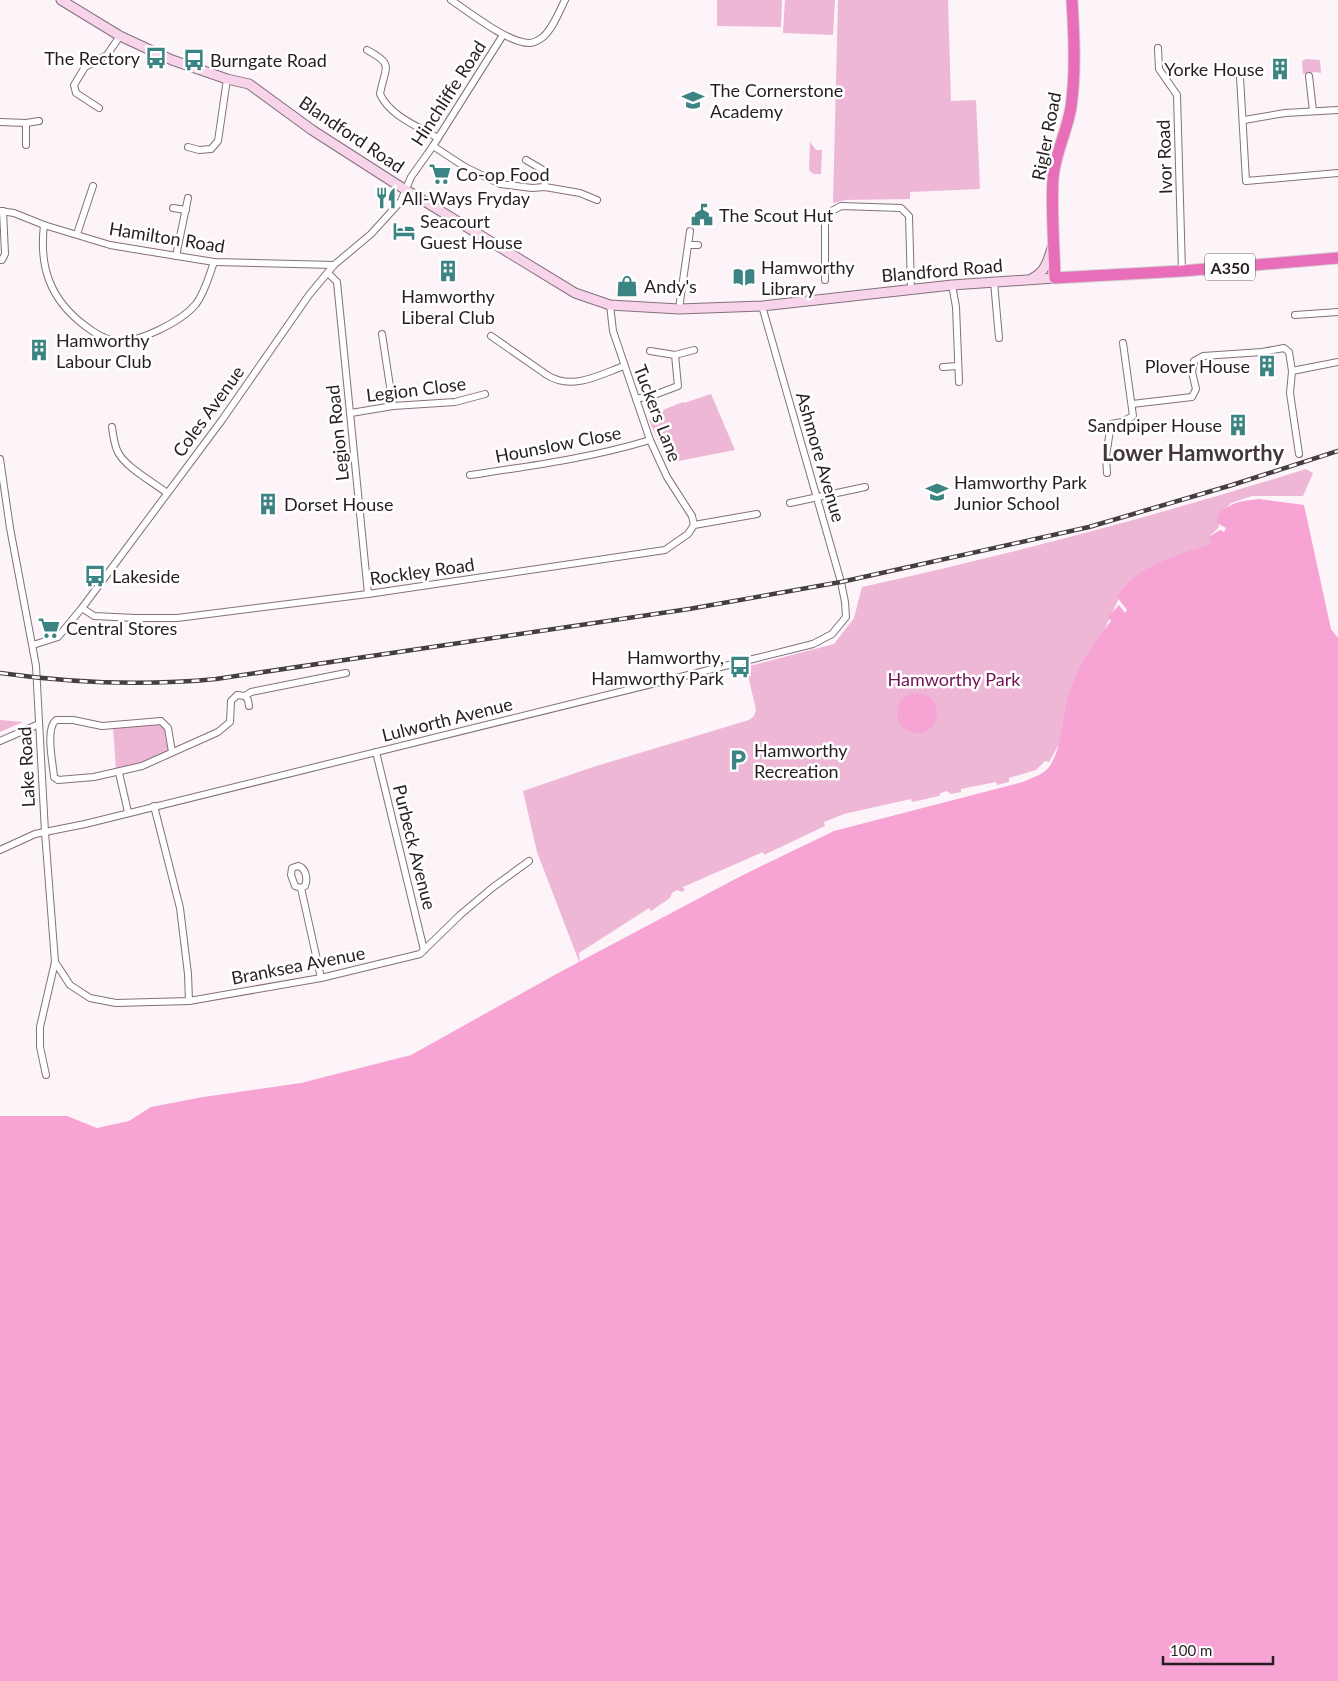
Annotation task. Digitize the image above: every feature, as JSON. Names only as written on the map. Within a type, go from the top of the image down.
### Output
[{"type":"highway","name":"Rigler Road","points":[[1055,278],[1054,168],[1071,109],[1073,92],[1075,45],[1072,0]]},
{"type":"highway","name":"Blandford Road","points":[[1055,278],[1182,271],[1338,258]]},
{"type":"main road","name":"Blandford Road","points":[[61,0],[120,36],[172,60],[227,79],[249,84],[312,130],[406,190],[575,293],[610,305],[678,309],[762,306],[952,285],[1055,278]]},
{"type":"main road","points":[[1031,280],[1045,268],[1054,233]]},
{"type":"street","points":[[451,0],[503,35]]},
{"type":"street","name":"Hinchliffe Road","points":[[406,190],[411,177],[433,146],[503,35],[528,43],[540,39],[549,30],[565,0]]},
{"type":"street","points":[[99,108],[76,92],[74,85],[85,67],[107,55],[120,36]]},
{"type":"street","name":"Ivor Road","points":[[1158,48],[1159,69],[1177,95],[1182,271]]},
{"type":"street","points":[[367,50],[383,59],[386,63],[380,94],[386,105],[396,114],[438,138]]},
{"type":"street","points":[[1309,76],[1313,111]]},
{"type":"street","points":[[1240,77],[1244,120],[1246,181],[1338,173]]},
{"type":"street","points":[[188,147],[198,150],[211,149],[218,141],[227,79]]},
{"type":"street","points":[[1244,120],[1285,113],[1338,110]]},
{"type":"street","points":[[0,122],[39,120]]},
{"type":"street","points":[[26,122],[26,145]]},
{"type":"street","points":[[433,146],[465,167],[500,184],[532,188],[545,187],[580,194],[598,200]]},
{"type":"street","points":[[526,160],[543,170],[545,187]]},
{"type":"street","points":[[77,234],[93,186]]},
{"type":"street","name":"Coles Avenue","points":[[33,646],[58,637],[82,608],[222,420],[309,296],[334,265],[371,234],[402,201],[406,190]]},
{"type":"street","points":[[176,256],[188,198]]},
{"type":"street","points":[[825,280],[826,220],[830,212],[841,206],[901,208],[909,216],[911,289]]},
{"type":"street","points":[[174,208],[186,210]]},
{"type":"street","points":[[0,260],[2,260],[5,254],[1,211]]},
{"type":"street","name":"Hamilton Road","points":[[1,211],[14,213],[44,225],[110,245],[176,256],[214,262],[334,265]]},
{"type":"street","points":[[44,225],[42,244],[44,266],[55,293],[77,320],[103,338],[116,342],[144,336],[185,314],[196,304],[205,288],[214,262]]},
{"type":"street","points":[[678,309],[690,231]]},
{"type":"street","points":[[688,245],[698,245]]},
{"type":"street","name":"Legion Road","points":[[328,273],[337,282],[368,594]]},
{"type":"street","points":[[994,282],[999,338]]},
{"type":"street","points":[[952,285],[956,306],[959,382]]},
{"type":"street","name":"Tuckers Lane","points":[[610,305],[613,331],[650,440],[667,477],[692,516],[694,525]]},
{"type":"street","name":"Ashmore Avenue","points":[[762,306],[841,582],[846,616]]},
{"type":"street","points":[[1295,315],[1338,312]]},
{"type":"street","points":[[382,334],[393,406]]},
{"type":"street","points":[[491,336],[547,375],[563,382],[581,382],[624,366]]},
{"type":"street","points":[[1107,473],[1106,456],[1111,424],[1122,422],[1132,416],[1123,343]]},
{"type":"street","points":[[1132,404],[1192,397],[1196,389],[1192,372],[1194,361],[1203,356],[1262,352],[1284,348],[1290,352],[1292,371],[1290,393],[1299,454]]},
{"type":"street","points":[[650,351],[675,355],[694,350]]},
{"type":"street","points":[[636,399],[654,395],[678,386],[675,355]]},
{"type":"street","points":[[1292,371],[1338,362]]},
{"type":"street","points":[[943,367],[958,366]]},
{"type":"street","name":"Legion Close","points":[[351,412],[393,406],[455,402],[485,394]]},
{"type":"street","points":[[112,427],[115,444],[123,460],[167,493]]},
{"type":"street","name":"Hounslow Close","points":[[470,475],[560,462],[650,440]]},
{"type":"street","name":"Lake Road","points":[[0,458],[10,528],[36,666],[45,832],[55,962],[40,1027],[40,1047],[46,1075]]},
{"type":"street","points":[[790,503],[865,487]]},
{"type":"street","points":[[694,525],[757,514]]},
{"type":"street","name":"Rockley Road","points":[[82,608],[94,616],[177,618],[368,594],[665,550],[688,534],[694,525]]},
{"type":"street","name":"Lulworth Avenue","points":[[0,850],[35,834],[85,824],[813,644],[832,634],[846,616]]},
{"type":"street","points":[[172,752],[168,728],[161,721],[102,726],[73,720],[56,720],[52,724],[50,731],[54,777],[58,780],[94,778],[142,766],[218,732],[227,726],[231,720],[232,699],[237,695],[245,696],[250,692],[346,673]]},
{"type":"street","points":[[245,696],[249,706]]},
{"type":"street","points":[[0,741],[39,724]]},
{"type":"street","name":"Purbeck Avenue","points":[[376,752],[424,950]]},
{"type":"street","points":[[119,773],[128,812]]},
{"type":"street","points":[[154,806],[180,908],[188,974],[189,1001]]},
{"type":"street","name":"Branksea Avenue","points":[[55,962],[70,985],[90,998],[116,1003],[189,1001],[321,978],[420,954],[460,914],[530,861]]},
{"type":"street","points":[[301,888],[321,978]]},
{"type":"green space","points":[[717,0],[782,0],[781,27],[717,26]]},
{"type":"green space","points":[[785,0],[835,0],[833,35],[783,33]]},
{"type":"green space","points":[[838,0],[948,0],[951,101],[976,100],[980,189],[910,192],[910,199],[846,200],[833,203]]},
{"type":"green space","points":[[1306,59],[1320,60],[1321,73],[1303,74],[1302,61]]},
{"type":"green space","points":[[810,142],[816,150],[822,150],[821,174],[813,174],[809,170]]},
{"type":"green space","points":[[711,394],[735,450],[668,463],[649,420],[658,417],[665,409]]},
{"type":"green space","name":"Hamworthy Park","points":[[1306,469],[1313,473],[1303,496],[1252,496],[1231,503],[1218,516],[1219,527],[1210,536],[1216,546],[1125,585],[1091,659],[1062,739],[1049,762],[1045,761],[1036,770],[1009,778],[1009,782],[997,785],[996,782],[961,789],[961,792],[951,794],[947,791],[939,796],[912,802],[911,799],[844,814],[824,822],[825,826],[764,855],[763,852],[683,887],[685,890],[682,892],[677,890],[672,893],[670,898],[651,911],[649,908],[579,953],[580,964],[537,852],[523,791],[593,767],[749,720],[754,716],[756,710],[746,667],[834,644],[854,618],[862,587],[1085,533]]},
{"type":"green space","points":[[0,720],[23,722],[0,732]]},
{"type":"green space","points":[[160,723],[164,727],[168,750],[151,761],[116,771],[113,726]]},
{"type":"shaded area","points":[[1259,499],[1304,505],[1331,629],[1338,638],[1338,1681],[0,1681],[0,1116],[67,1116],[97,1128],[129,1121],[151,1107],[203,1097],[301,1083],[411,1055],[560,972],[741,876],[834,831],[1023,782],[1037,776],[1049,767],[1057,752],[1068,697],[1080,667],[1111,621],[1108,617],[1119,605],[1125,613],[1127,610],[1117,597],[1124,586],[1146,569],[1186,552],[1212,544],[1209,537],[1220,530],[1224,532],[1226,528],[1217,523],[1218,514],[1237,503]]},
{"type":"shaded area","points":[[917,693],[931,699],[937,713],[931,727],[917,733],[903,727],[897,713],[903,699]]},
{"type":"railway","points":[[0,673],[54,679],[135,683],[216,679],[689,609],[841,582],[1089,527],[1232,485],[1338,451]]},
{"type":"place","name":"The Rectory","points":[[156,58]]},
{"type":"place","name":"Burngate Road","points":[[194,60]]},
{"type":"place","name":"Yorke House","points":[[1280,69]]},
{"type":"place","name":"The Cornerstone Academy","points":[[693,100]]},
{"type":"place","name":"Co-op Food","points":[[440,174]]},
{"type":"place","name":"All-Ways Fryday","points":[[386,198]]},
{"type":"place","name":"The Scout Hut","points":[[702,215]]},
{"type":"place","name":"Seacourt Guest House","points":[[404,231]]},
{"type":"place","name":"Hamworthy Liberal Club","points":[[448,271]]},
{"type":"place","name":"Hamworthy Library","points":[[744,277]]},
{"type":"place","name":"Andy's","points":[[627,286]]},
{"type":"place","name":"Hamworthy Labour Club","points":[[39,350]]},
{"type":"place","name":"Plover House","points":[[1267,366]]},
{"type":"place","name":"Sandpiper House","points":[[1238,425]]},
{"type":"place","name":"Hamworthy Park Junior School","points":[[937,492]]},
{"type":"place","name":"Dorset House","points":[[268,504]]},
{"type":"place","name":"Lakeside","points":[[95,576]]},
{"type":"place","name":"Central Stores","points":[[49,628]]},
{"type":"place","name":"Hamworthy, Hamworthy Park","points":[[740,667]]},
{"type":"place","name":"Hamworthy Recreation","points":[[738,760]]},
{"type":"district","name":"Lower Hamworthy","points":[[1193,452]]}]
